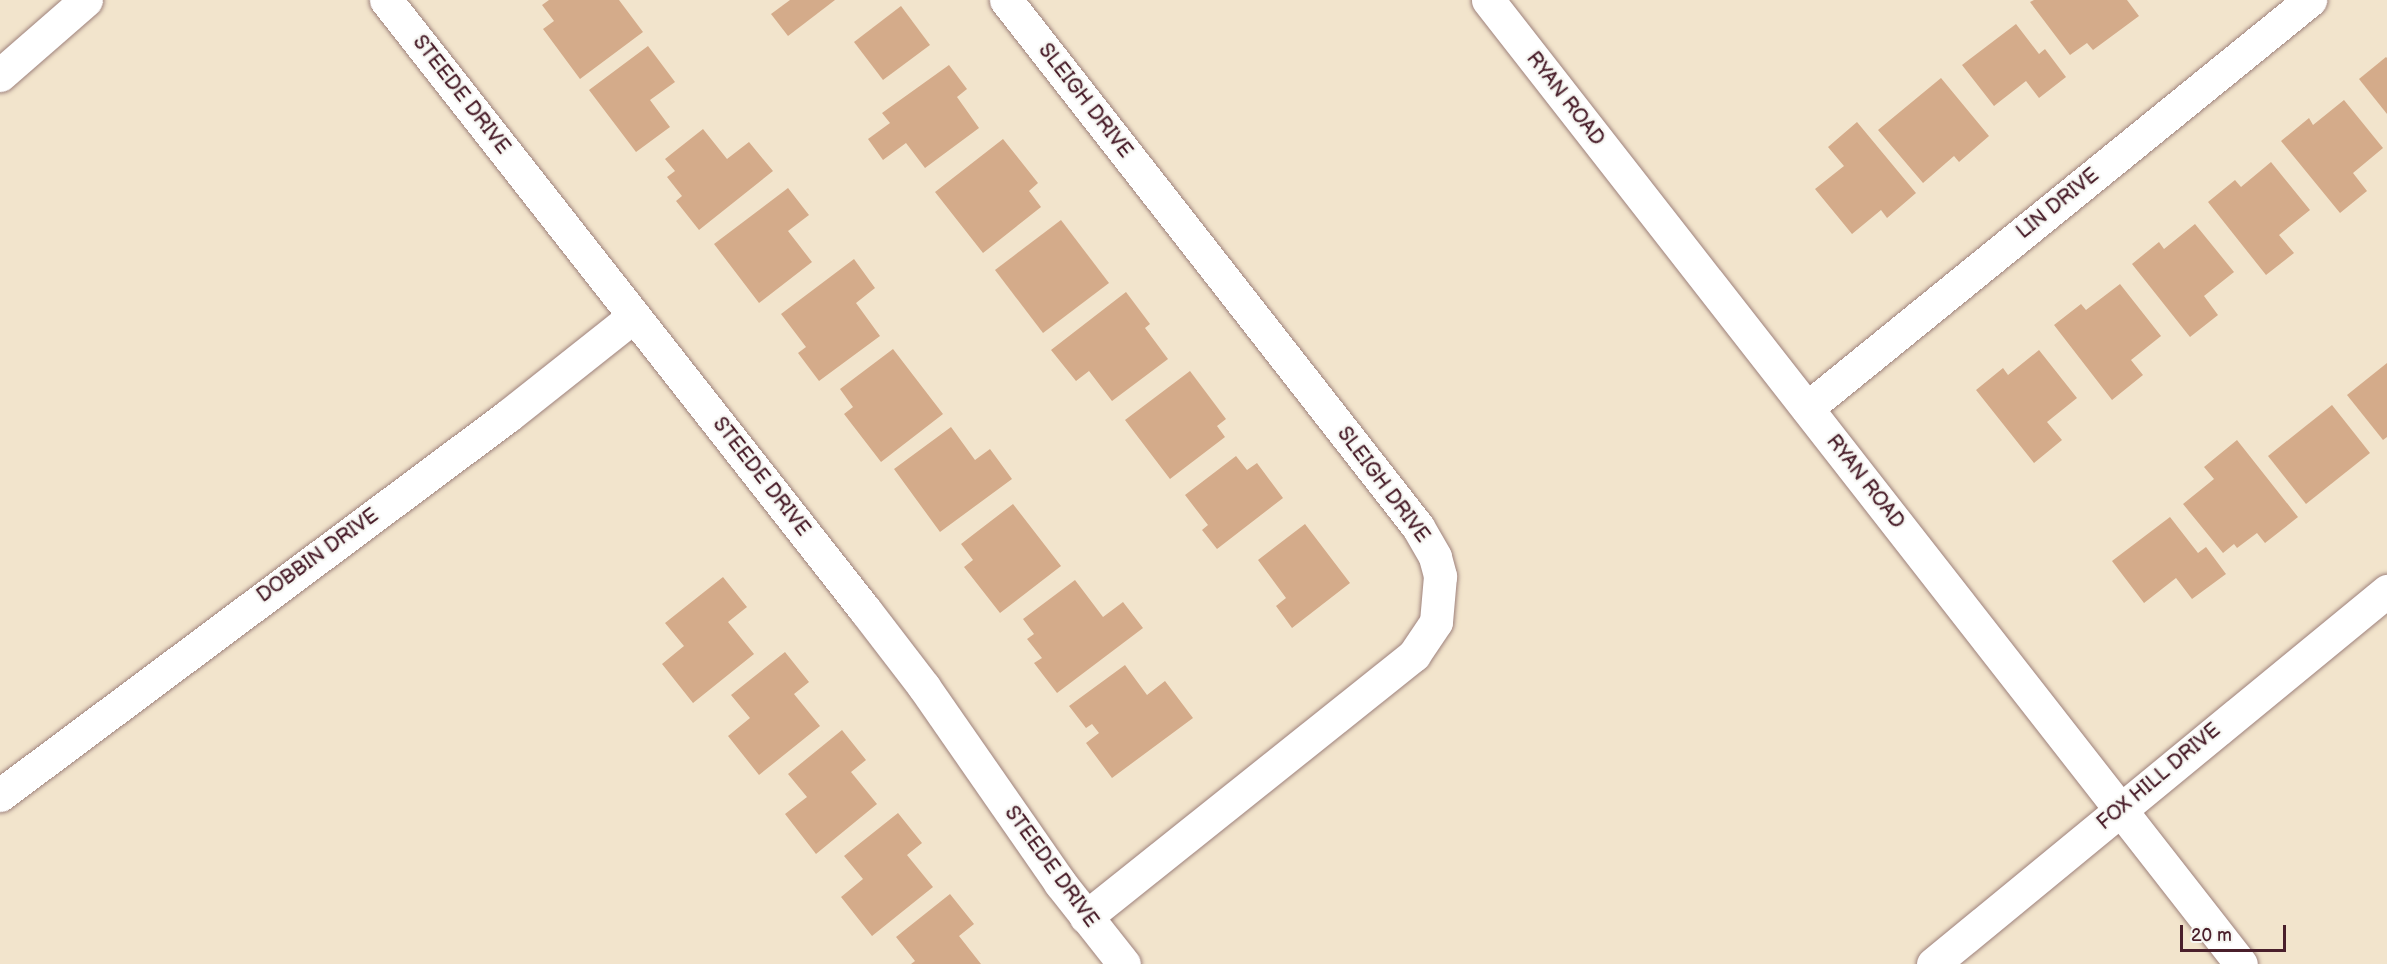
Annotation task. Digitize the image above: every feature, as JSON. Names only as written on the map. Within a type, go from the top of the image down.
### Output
[{"type":"street","points":[[0,75],[86,0]]},
{"type":"street","name":"STEEDE DRIVE","points":[[386,0],[924,687],[1086,917],[1124,964]]},
{"type":"street","name":"SLEIGH DRIVE","points":[[1006,0],[1418,527],[1435,557],[1440,576],[1436,622],[1414,655],[1086,917]]},
{"type":"street","name":"RYAN ROAD","points":[[1488,0],[2241,964]]},
{"type":"street","name":"LIN DRIVE","points":[[1807,408],[2310,0]]},
{"type":"street","name":"DOBBIN DRIVE","points":[[0,795],[509,415],[634,316]]},
{"type":"street","name":"FOX HILL DRIVE","points":[[1933,964],[2387,591]]},
{"type":"building","points":[[549,0],[619,0],[643,32],[580,79],[543,29],[554,21],[542,5]]},
{"type":"building","points":[[790,0],[835,0],[788,36],[771,14]]},
{"type":"building","points":[[2034,0],[2127,0],[2139,16],[2093,50],[2087,43],[2070,55],[2030,2]]},
{"type":"building","points":[[901,6],[930,45],[883,80],[854,42]]},
{"type":"building","points":[[2016,24],[2039,54],[2045,49],[2066,77],[2039,98],[2026,81],[1994,106],[1962,65]]},
{"type":"building","points":[[648,46],[675,82],[650,100],[670,127],[636,152],[589,90]]},
{"type":"building","points":[[2387,58],[2387,114],[2359,79]]},
{"type":"building","points":[[949,65],[967,89],[957,97],[979,128],[925,168],[906,143],[883,160],[868,139],[890,123],[882,113]]},
{"type":"building","points":[[1941,78],[1989,136],[1959,162],[1954,156],[1923,183],[1878,130]]},
{"type":"building","points":[[2344,100],[2383,148],[2353,173],[2367,191],[2340,213],[2281,141],[2309,118],[2313,125]]},
{"type":"building","points":[[1857,122],[1916,193],[1887,218],[1881,210],[1852,234],[1815,189],[1844,166],[1828,147]]},
{"type":"building","points":[[703,129],[727,159],[749,142],[773,171],[699,230],[676,201],[682,196],[667,177],[675,171],[665,159]]},
{"type":"building","points":[[1003,139],[1038,183],[1029,191],[1041,207],[983,253],[935,192]]},
{"type":"building","points":[[2271,162],[2310,210],[2279,235],[2294,253],[2266,275],[2208,202],[2235,180],[2241,187]]},
{"type":"building","points":[[788,188],[809,215],[788,231],[812,262],[759,303],[714,244]]},
{"type":"building","points":[[1061,220],[1109,283],[1043,333],[995,270]]},
{"type":"building","points":[[2195,224],[2234,272],[2204,296],[2218,315],[2190,337],[2132,264],[2159,242],[2164,249]]},
{"type":"building","points":[[854,259],[875,288],[856,303],[880,336],[819,381],[798,353],[806,347],[781,314]]},
{"type":"building","points":[[2120,284],[2161,336],[2131,360],[2143,375],[2112,400],[2054,325],[2081,304],[2086,310]]},
{"type":"building","points":[[1126,292],[1150,324],[1145,328],[1168,359],[1112,401],[1089,371],[1076,381],[1051,350]]},
{"type":"building","points":[[893,349],[943,414],[881,462],[844,414],[853,407],[840,389]]},
{"type":"building","points":[[2039,350],[2077,398],[2047,422],[2062,440],[2034,463],[1976,390],[2003,368],[2008,375]]},
{"type":"building","points":[[2387,363],[2387,437],[2383,440],[2347,395]]},
{"type":"building","points":[[1190,371],[1226,419],[1217,426],[1225,437],[1170,479],[1125,420]]},
{"type":"building","points":[[2332,405],[2370,453],[2306,504],[2268,456]]},
{"type":"building","points":[[951,427],[975,460],[990,449],[1012,479],[940,532],[894,469]]},
{"type":"building","points":[[2237,440],[2298,517],[2265,543],[2257,533],[2237,548],[2234,544],[2223,553],[2183,504],[2214,479],[2204,467]]},
{"type":"building","points":[[1236,456],[1247,470],[1257,463],[1283,498],[1217,549],[1202,530],[1208,525],[1185,495]]},
{"type":"building","points":[[1013,504],[1061,566],[1000,613],[964,567],[973,560],[961,544]]},
{"type":"building","points":[[2170,517],[2198,553],[2206,547],[2226,574],[2192,599],[2176,578],[2144,603],[2112,561]]},
{"type":"building","points":[[1305,524],[1350,583],[1292,628],[1276,606],[1286,598],[1258,560]]},
{"type":"building","points":[[723,577],[747,607],[728,622],[754,654],[693,703],[662,664],[684,646],[665,623]]},
{"type":"building","points":[[1075,580],[1103,617],[1123,602],[1143,628],[1057,693],[1034,663],[1042,658],[1027,639],[1034,634],[1023,619]]},
{"type":"building","points":[[785,652],[809,682],[794,694],[820,726],[759,775],[728,736],[750,718],[731,695]]},
{"type":"building","points":[[1125,665],[1147,695],[1165,681],[1193,718],[1112,778],[1086,743],[1099,733],[1092,724],[1086,728],[1069,706]]},
{"type":"building","points":[[842,730],[866,760],[851,772],[877,804],[816,854],[785,814],[807,797],[788,774]]},
{"type":"building","points":[[898,813],[922,843],[907,855],[933,887],[872,936],[841,897],[863,879],[844,856]]},
{"type":"building","points":[[950,894],[974,924],[959,936],[981,964],[911,964],[915,961],[896,937]]}]
